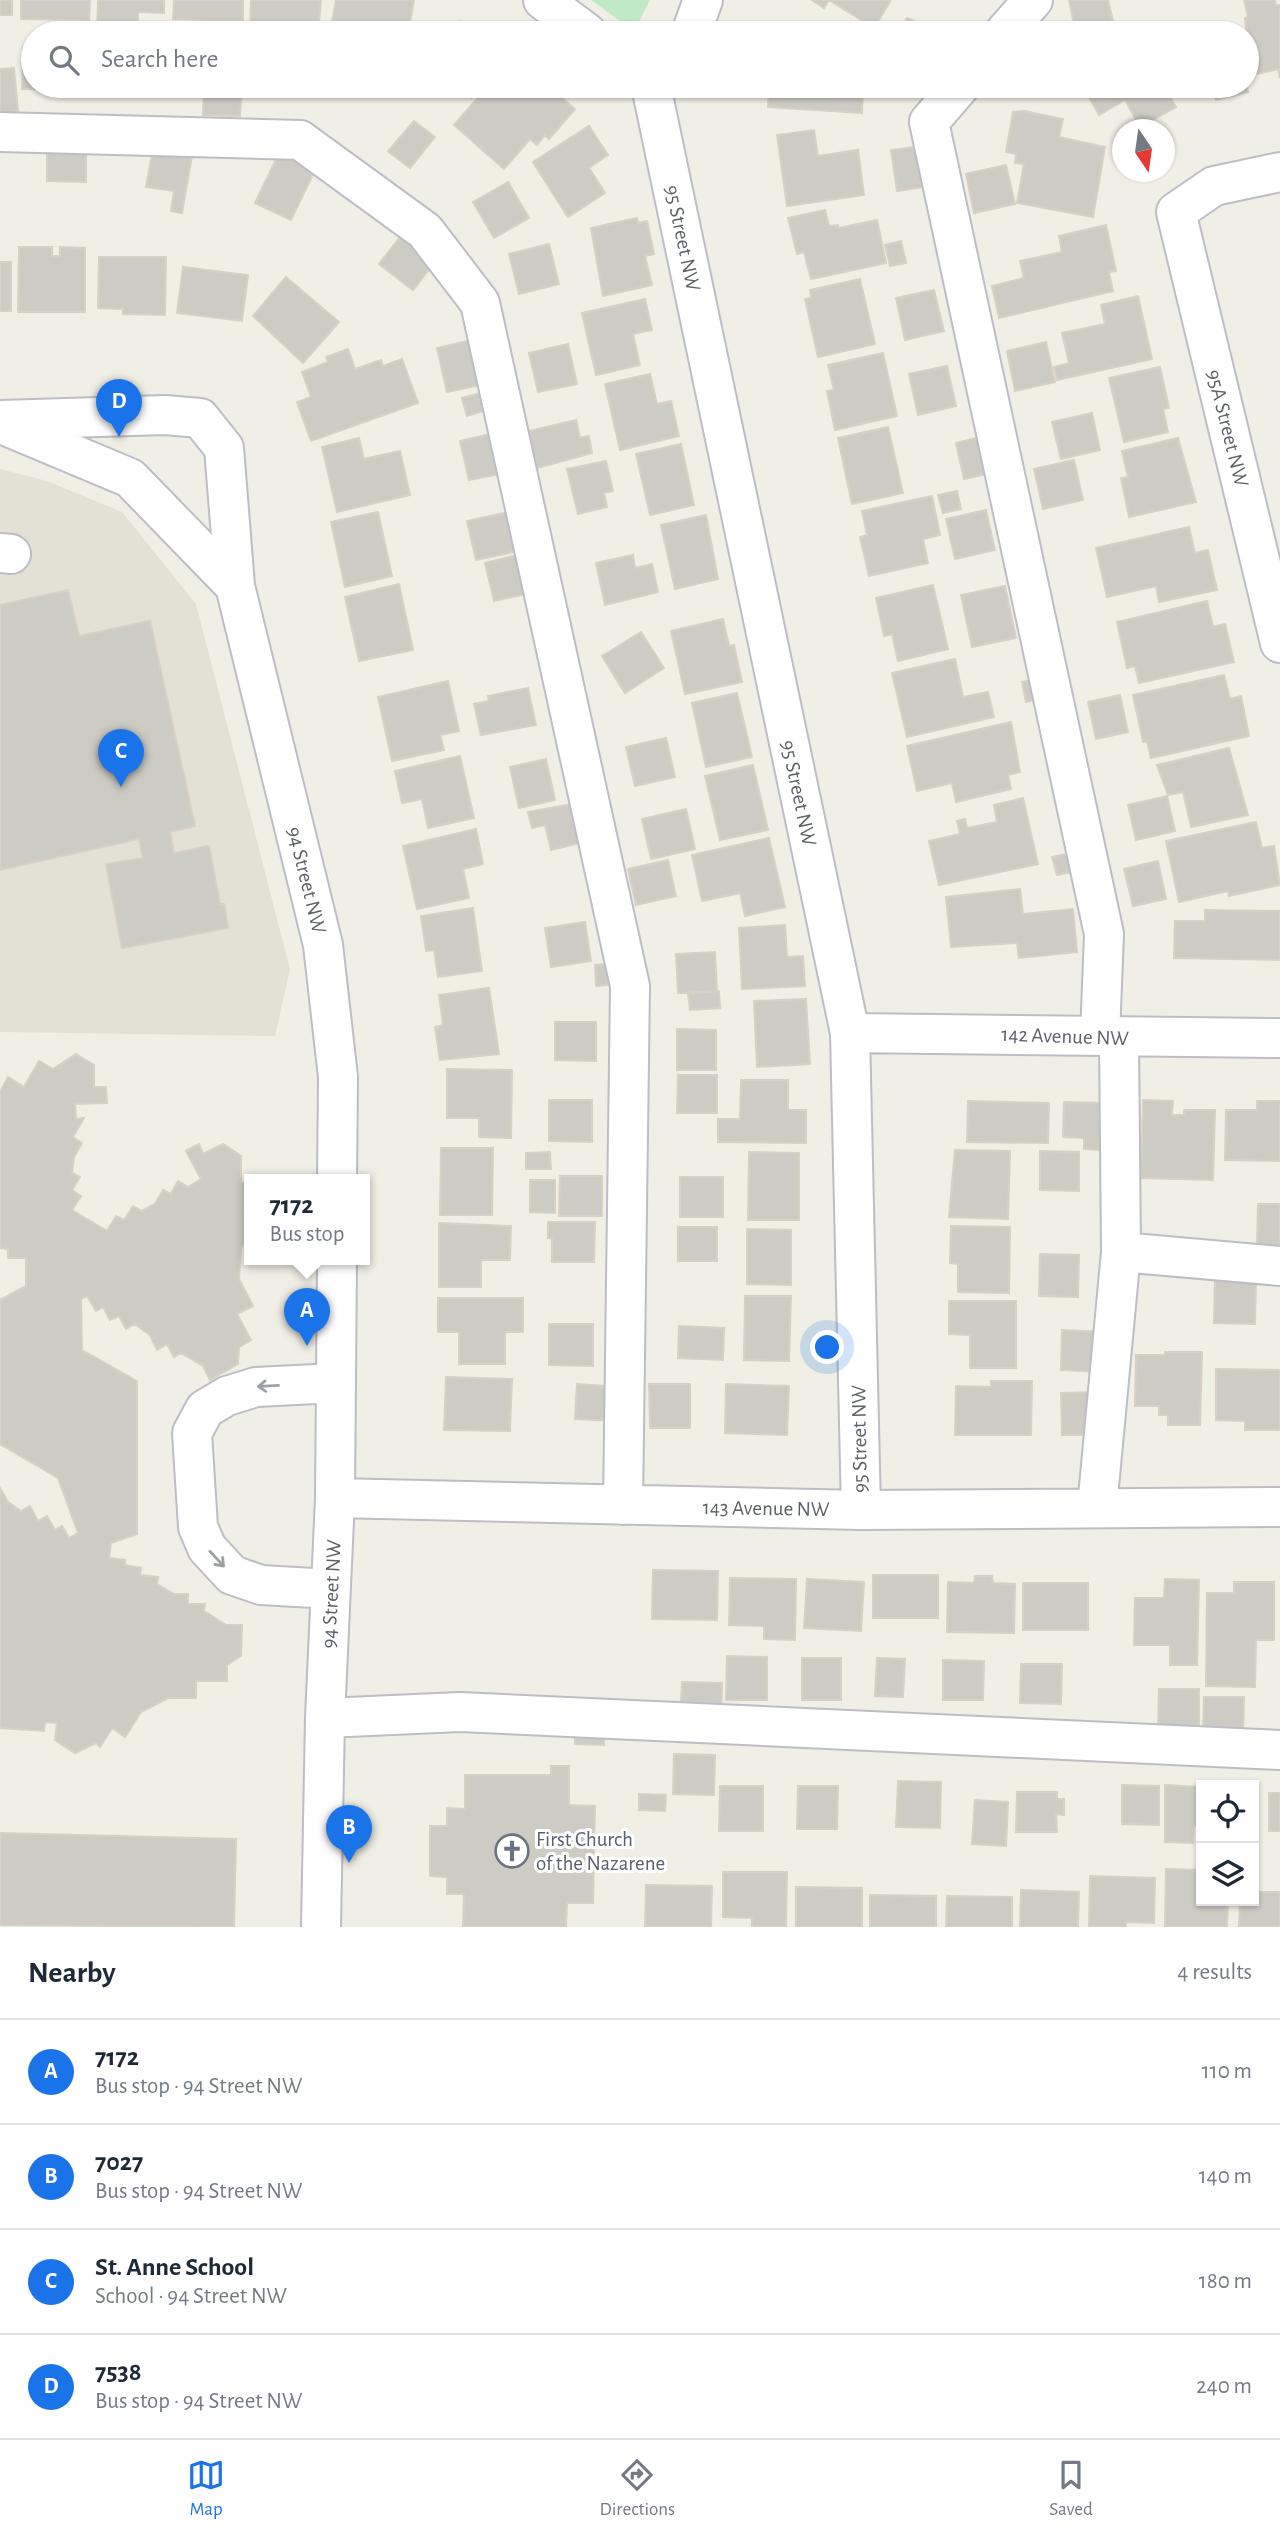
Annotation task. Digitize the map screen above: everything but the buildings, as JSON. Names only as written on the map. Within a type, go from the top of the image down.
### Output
[{"type":"street","points":[[543,0],[571,21]]},
{"type":"street","points":[[696,21],[704,0]]},
{"type":"street","points":[[1015,21],[1033,0]]},
{"type":"street","name":"95 Street NW","points":[[654,98],[850,1032],[861,1510]]},
{"type":"street","points":[[949,98],[929,121],[1104,934],[1121,1252],[1097,1508]]},
{"type":"street","points":[[0,132],[300,140],[425,231],[480,303],[630,986],[623,1505]]},
{"type":"street","name":"95A Street NW","points":[[1280,172],[1214,186],[1176,212],[1280,643]]},
{"type":"street","name":"94 Street NW","points":[[0,422],[165,415],[200,418],[224,448],[236,586],[323,945],[338,1077],[337,1174]]},
{"type":"street","name":"94 Street NW","points":[[0,422],[130,478],[236,586]]},
{"type":"street","name":"142 Avenue NW","points":[[850,1032],[1280,1038]]},
{"type":"street","points":[[1121,1252],[1280,1266]]},
{"type":"street","name":"94 Street NW","points":[[321,1927],[325,1718],[335,1498],[337,1265]]},
{"type":"street","points":[[331,1589],[261,1585],[232,1575],[207,1548],[198,1527],[192,1433],[205,1409],[227,1396],[256,1387],[336,1383]]},
{"type":"street","name":"143 Avenue NW","points":[[335,1498],[861,1510],[1280,1507]]},
{"type":"street","points":[[325,1718],[460,1712],[1280,1750]]},
{"type":"shaded area","points":[[0,469],[47,481],[122,512],[196,604],[290,969],[275,1036],[0,1032]]},
{"type":"green space","points":[[591,0],[650,0],[639,21],[620,21]]},
{"type":"place","name":"7538","points":[[119,437]]},
{"type":"place","name":"St. Anne School","points":[[121,787]]},
{"type":"place","name":"7172","points":[[307,1346]]},
{"type":"place","name":"First Church of the Nazarene","points":[[512,1851]]},
{"type":"place","name":"7027","points":[[349,1863]]}]
